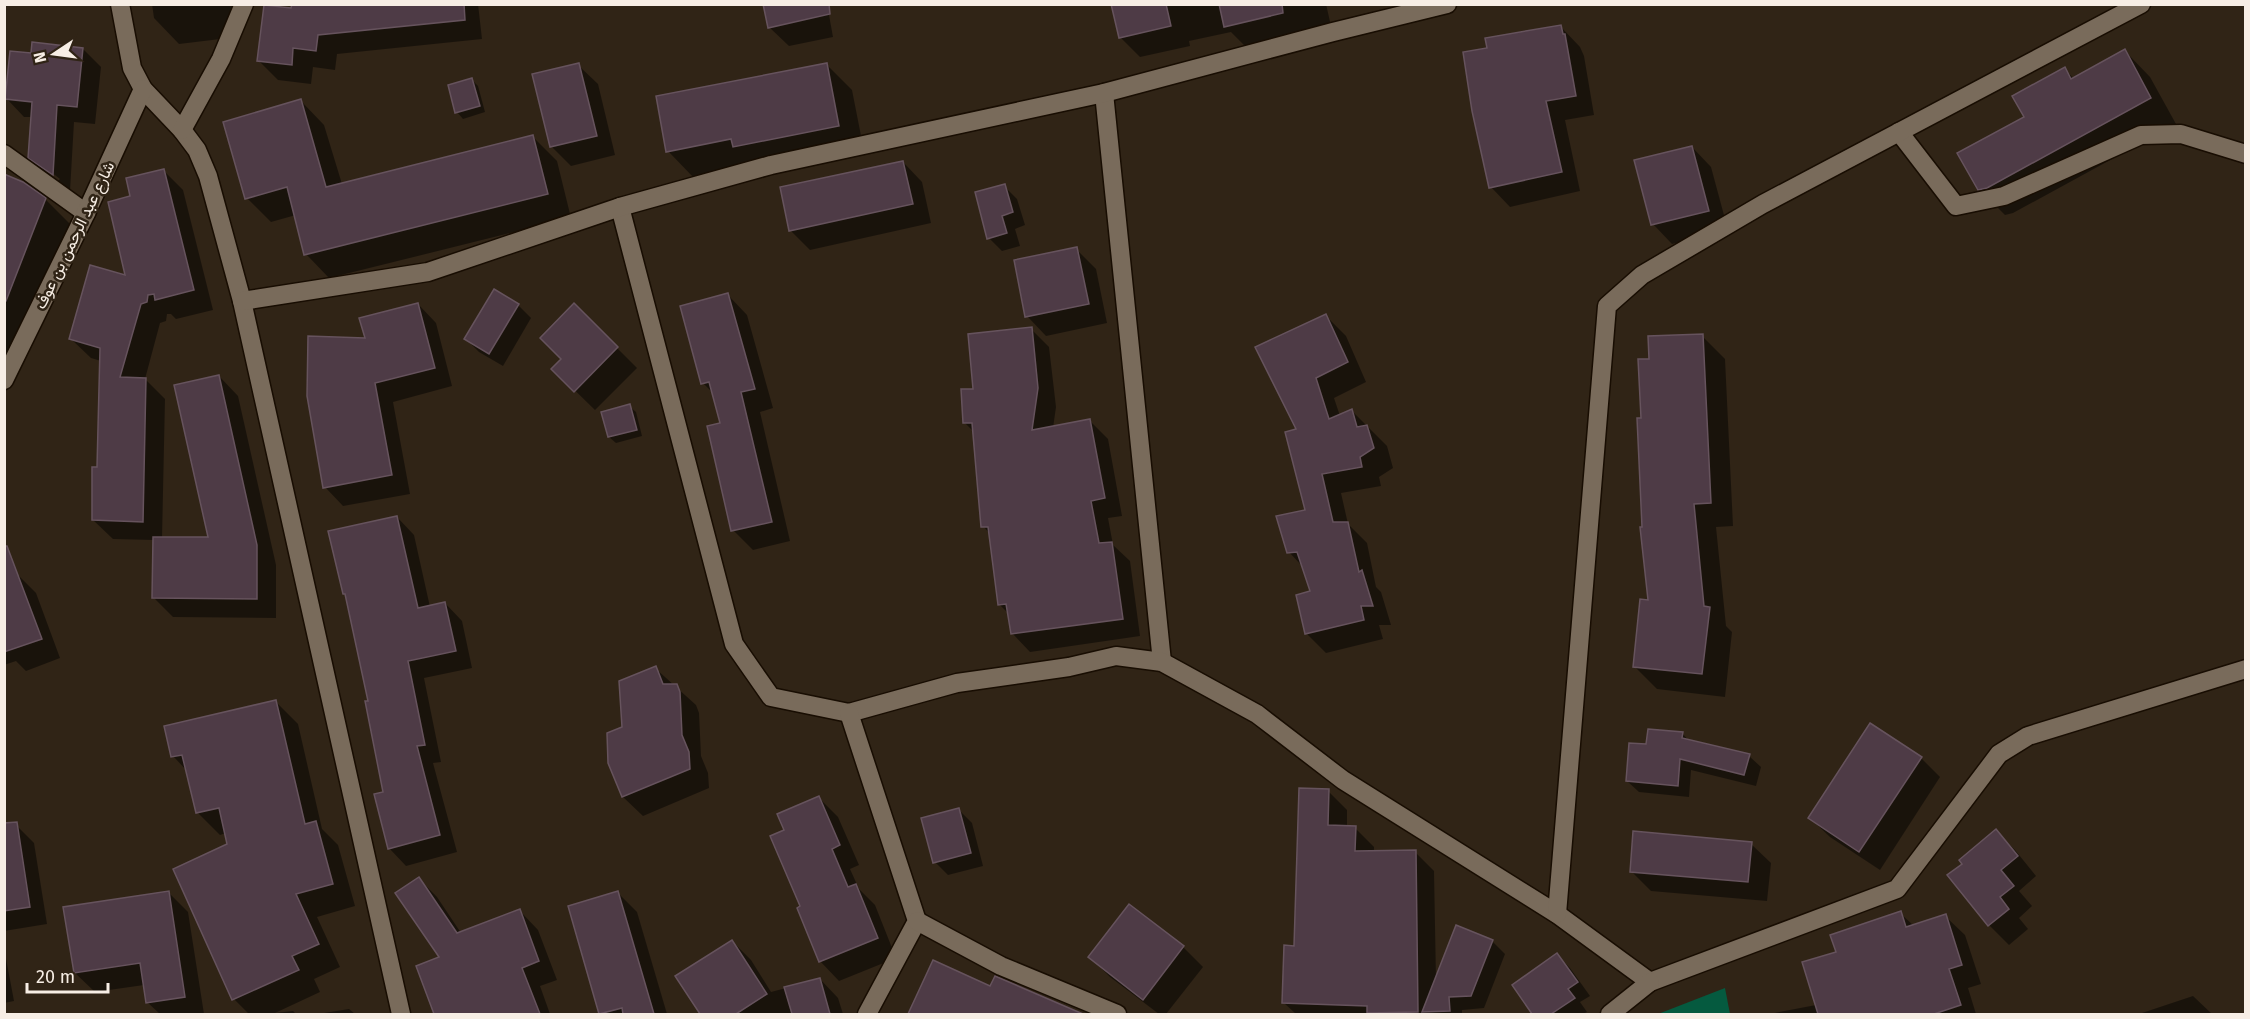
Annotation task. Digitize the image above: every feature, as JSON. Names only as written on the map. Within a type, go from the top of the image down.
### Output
[{"type":"street","points":[[120,4],[132,68],[143,89],[182,130],[197,150],[208,176],[242,301],[401,1014]]},
{"type":"street","points":[[182,130],[220,59],[244,4]]},
{"type":"street","points":[[242,301],[428,272],[620,207],[771,165],[1104,93],[1447,4]]},
{"type":"street","points":[[1557,914],[1607,306],[1642,275],[1763,204],[2141,4]]},
{"type":"street","name":"شارع عبد الرحمن بن عوف","points":[[4,380],[86,213],[143,89]]},
{"type":"street","points":[[1104,93],[1162,662]]},
{"type":"street","points":[[1899,132],[1956,206],[2004,196],[2141,135],[2181,134],[2246,154]]},
{"type":"street","points":[[4,154],[86,213]]},
{"type":"street","points":[[620,207],[734,644],[771,698],[849,713],[957,683],[1069,667],[1116,656],[1162,662],[1257,714],[1343,780],[1557,914],[1650,982]]},
{"type":"street","points":[[1610,1014],[1650,982],[1897,889],[1999,754],[2028,736],[2246,669]]},
{"type":"street","points":[[849,713],[917,921],[1001,966],[1117,1014]]},
{"type":"street","points":[[867,1014],[917,921]]},
{"type":"green space","points":[[1725,988],[1730,1014],[1658,1014]]},
{"type":"building","points":[[292,4],[464,4],[465,20],[318,35],[316,51],[293,48],[292,65],[257,61],[264,5],[291,8]]},
{"type":"building","points":[[763,4],[829,4],[830,14],[768,28]]},
{"type":"building","points":[[1111,4],[1166,4],[1171,26],[1119,38]]},
{"type":"building","points":[[1219,4],[1282,4],[1283,13],[1224,27]]},
{"type":"building","points":[[1561,25],[1563,34],[1565,34],[1576,96],[1546,101],[1562,172],[1489,188],[1472,111],[1463,52],[1487,48],[1485,38]]},
{"type":"building","points":[[32,42],[83,48],[77,107],[57,105],[53,175],[28,158],[32,102],[5,99],[10,51],[31,53]]},
{"type":"building","points":[[2125,49],[2151,98],[1987,188],[1978,190],[1957,153],[2024,117],[2012,96],[2065,67],[2071,79]]},
{"type":"building","points":[[579,63],[597,136],[550,147],[532,74]]},
{"type":"building","points":[[827,63],[839,126],[733,147],[731,139],[666,152],[656,96]]},
{"type":"building","points":[[472,78],[480,106],[455,113],[448,85]]},
{"type":"building","points":[[301,99],[326,187],[533,135],[548,194],[304,255],[287,187],[245,199],[223,122]]},
{"type":"building","points":[[1692,146],[1709,211],[1651,225],[1634,160]]},
{"type":"building","points":[[903,161],[913,204],[789,231],[780,187]]},
{"type":"building","points":[[164,169],[194,290],[155,300],[154,294],[148,295],[147,302],[141,304],[120,377],[146,378],[143,522],[92,520],[92,467],[97,467],[100,348],[69,339],[90,265],[125,275],[108,202],[130,196],[126,178]]},
{"type":"building","points":[[4,174],[23,182],[46,198],[6,301],[4,301]]},
{"type":"building","points":[[1005,184],[1013,212],[1002,216],[1007,233],[987,239],[975,192]]},
{"type":"building","points":[[1077,247],[1089,304],[1025,317],[1014,260]]},
{"type":"building","points":[[494,289],[519,304],[489,354],[464,339]]},
{"type":"building","points":[[728,293],[755,389],[741,392],[772,522],[731,531],[707,426],[720,423],[709,382],[701,384],[680,306]]},
{"type":"building","points":[[418,303],[435,368],[375,383],[392,475],[323,488],[307,396],[308,336],[365,338],[359,318]]},
{"type":"building","points":[[574,303],[618,347],[574,392],[551,369],[561,359],[540,338]]},
{"type":"building","points":[[1326,314],[1348,362],[1316,378],[1329,419],[1352,409],[1357,427],[1367,425],[1374,448],[1360,457],[1362,467],[1322,474],[1333,522],[1348,522],[1359,572],[1362,570],[1373,606],[1361,606],[1364,620],[1305,634],[1296,595],[1310,591],[1297,552],[1287,553],[1276,516],[1305,510],[1285,432],[1296,429],[1255,347]]},
{"type":"building","points":[[1032,327],[1038,388],[1032,430],[1090,419],[1105,498],[1091,501],[1099,543],[1112,542],[1123,619],[1011,634],[1006,604],[998,605],[988,527],[981,527],[972,423],[963,423],[961,389],[973,389],[968,334]]},
{"type":"building","points":[[1703,334],[1711,503],[1694,504],[1704,606],[1710,607],[1702,674],[1633,667],[1640,599],[1648,600],[1640,527],[1642,527],[1637,418],[1641,418],[1638,359],[1649,359],[1648,336]]},
{"type":"building","points":[[219,375],[257,545],[257,599],[152,598],[153,537],[208,537],[174,385]]},
{"type":"building","points":[[630,404],[637,430],[608,437],[601,412]]},
{"type":"building","points":[[397,516],[418,608],[445,602],[456,651],[408,661],[425,745],[417,746],[440,835],[388,849],[374,794],[383,792],[365,701],[368,701],[345,594],[343,594],[328,531]]},
{"type":"building","points":[[4,546],[7,546],[42,639],[4,652]]},
{"type":"building","points":[[656,666],[663,684],[677,684],[680,692],[682,735],[689,752],[690,769],[622,797],[608,763],[607,733],[622,727],[619,681]]},
{"type":"building","points":[[276,700],[305,824],[316,821],[333,884],[296,894],[319,944],[292,956],[299,970],[232,1000],[173,869],[227,844],[219,808],[196,813],[182,755],[171,757],[164,726]]},
{"type":"building","points":[[1870,723],[1922,757],[1859,852],[1808,818]]},
{"type":"building","points":[[1648,729],[1683,732],[1682,738],[1750,754],[1744,775],[1680,759],[1678,786],[1626,781],[1629,743],[1646,744]]},
{"type":"building","points":[[1299,788],[1329,789],[1328,825],[1356,826],[1355,851],[1416,850],[1418,1012],[1367,1013],[1367,1006],[1282,1003],[1284,945],[1294,946]]},
{"type":"building","points":[[819,796],[840,845],[832,849],[848,887],[856,884],[878,938],[819,962],[797,908],[800,906],[770,836],[784,830],[777,814]]},
{"type":"building","points":[[959,808],[971,853],[933,863],[921,818]]},
{"type":"building","points":[[17,822],[30,907],[4,911],[4,823]]},
{"type":"building","points":[[1996,829],[2018,856],[2001,870],[2014,886],[2000,897],[2009,909],[1988,926],[1947,875],[1962,864],[1959,860]]},
{"type":"building","points":[[1633,831],[1752,842],[1748,882],[1630,872]]},
{"type":"building","points":[[419,877],[457,933],[520,909],[539,961],[522,968],[540,1014],[434,1014],[416,966],[439,957],[395,893]]},
{"type":"building","points":[[169,891],[185,997],[146,1003],[140,963],[74,973],[63,907]]},
{"type":"building","points":[[618,891],[654,1014],[623,1014],[622,1008],[599,1014],[568,906]]},
{"type":"building","points":[[1129,904],[1184,946],[1143,1000],[1088,957]]},
{"type":"building","points":[[1901,911],[1906,927],[1946,914],[1962,965],[1949,969],[1961,1005],[1934,1014],[1818,1014],[1802,962],[1836,952],[1830,935]]},
{"type":"building","points":[[1456,925],[1493,940],[1471,996],[1449,997],[1450,1011],[1422,1012]]},
{"type":"building","points":[[732,940],[767,994],[736,1014],[700,1014],[675,976]]},
{"type":"building","points":[[1557,953],[1578,982],[1568,989],[1575,998],[1551,1014],[1532,1014],[1512,985]]},
{"type":"building","points":[[933,960],[990,986],[995,976],[1083,1014],[908,1014]]},
{"type":"building","points":[[820,978],[830,1014],[792,1014],[784,987]]}]
